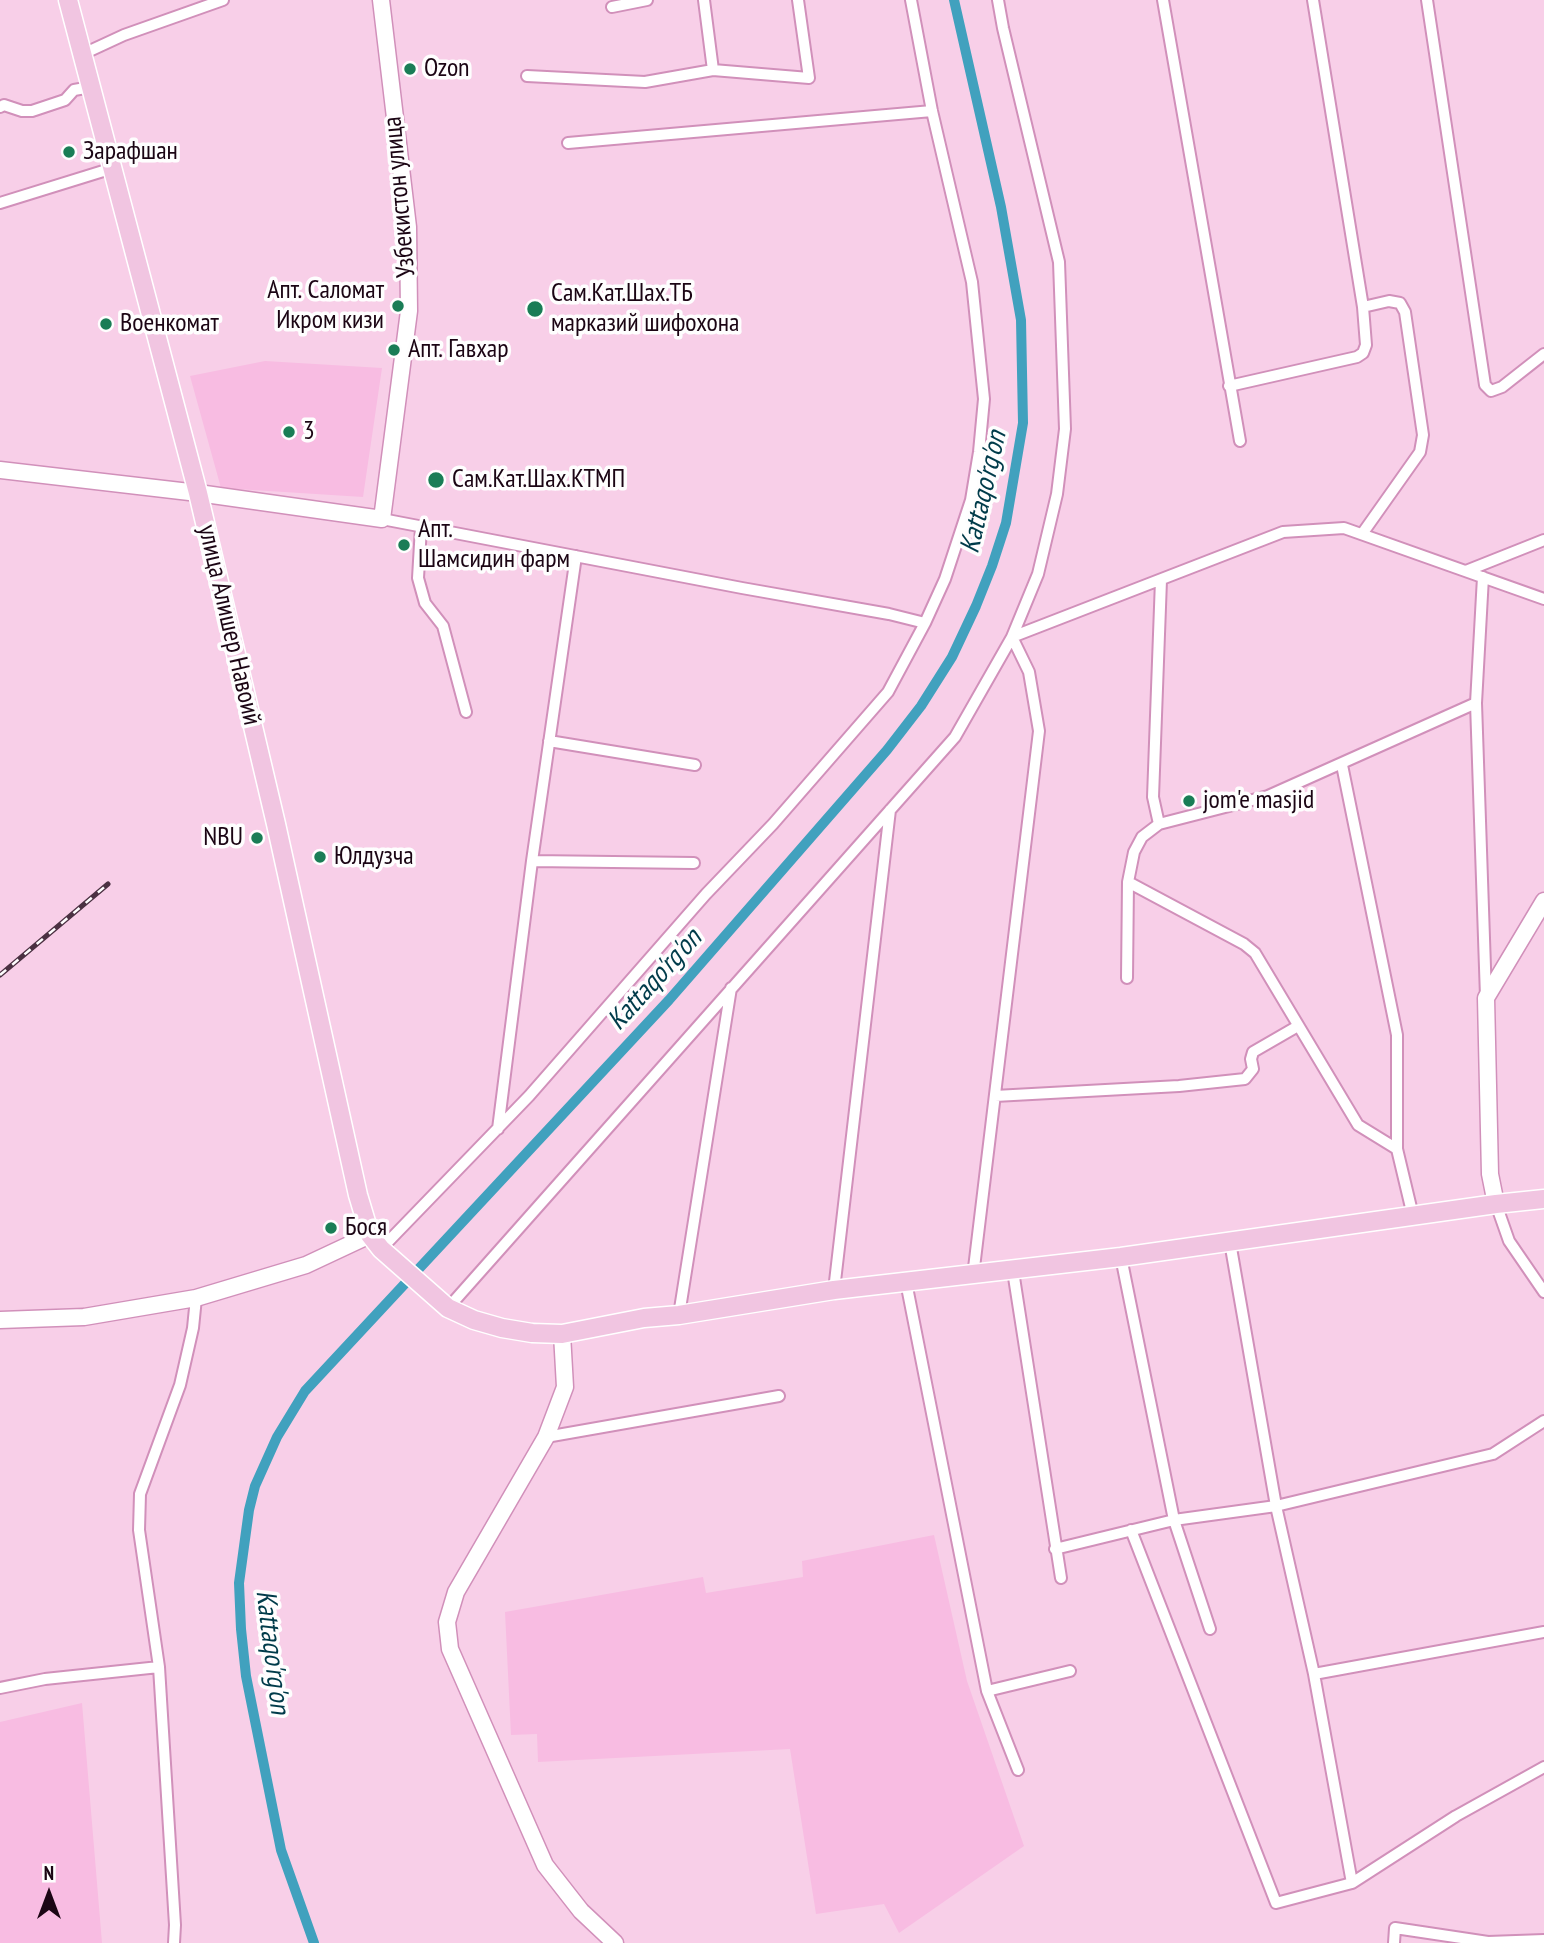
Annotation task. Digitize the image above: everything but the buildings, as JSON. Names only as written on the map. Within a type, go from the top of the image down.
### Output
[{"type":"main road","name":"улица Алишер Навоий","points":[[68,0],[198,494],[276,824],[358,1195],[375,1242]]},
{"type":"main road","points":[[375,1242],[448,1308],[474,1320],[502,1328],[562,1334],[644,1318],[679,1315],[834,1290],[1121,1258],[1544,1199]]},
{"type":"street","points":[[83,54],[124,35],[223,0]]},
{"type":"street","name":"Узбекистон улица","points":[[382,0],[408,227],[409,299],[382,519]]},
{"type":"street","points":[[612,7],[647,0]]},
{"type":"street","points":[[704,0],[713,70]]},
{"type":"street","points":[[527,76],[645,82],[713,70],[809,78],[798,0]]},
{"type":"street","points":[[0,1320],[84,1317],[196,1298],[375,1242],[498,1129],[888,692],[945,579],[971,500],[984,399],[972,282],[932,111],[911,0]]},
{"type":"street","points":[[448,1308],[955,737],[1012,637],[1038,574],[1058,494],[1065,429],[1059,262],[998,0]]},
{"type":"street","points":[[1163,0],[1240,441]]},
{"type":"street","points":[[1229,386],[1357,357],[1363,353],[1366,345],[1363,307],[1313,0]]},
{"type":"street","points":[[1427,0],[1485,385],[1492,391],[1502,387],[1544,354]]},
{"type":"street","points":[[0,107],[4,105],[32,111],[65,100],[74,90],[91,87]]},
{"type":"street","points":[[568,143],[932,111]]},
{"type":"street","points":[[0,204],[113,168]]},
{"type":"street","points":[[1363,307],[1389,301],[1400,303],[1405,312],[1423,435],[1420,452],[1363,534]]},
{"type":"street","points":[[0,470],[382,519],[925,623]]},
{"type":"street","points":[[421,527],[418,578],[425,603],[443,626],[466,712]]},
{"type":"street","points":[[1012,637],[1283,532],[1344,528],[1544,599]]},
{"type":"street","points":[[1466,571],[1544,540]]},
{"type":"street","points":[[498,1129],[532,860],[576,556]]},
{"type":"street","points":[[1483,576],[1476,704],[1490,1174],[1496,1204],[1509,1241],[1544,1292]]},
{"type":"street","points":[[1160,824],[1153,797],[1161,580]]},
{"type":"street","points":[[973,1276],[1039,731],[1029,672],[1012,637]]},
{"type":"street","points":[[1127,978],[1128,883],[1134,852],[1142,836],[1160,824],[1268,796],[1476,704]]},
{"type":"street","points":[[549,741],[695,765]]},
{"type":"street","points":[[1342,765],[1397,1035],[1397,1149],[1413,1216]]},
{"type":"street","points":[[834,1290],[890,810]]},
{"type":"street","points":[[532,860],[694,863]]},
{"type":"street","points":[[1128,883],[1244,944],[1255,953],[1358,1125],[1397,1149]]},
{"type":"street","points":[[1486,998],[1544,901]]},
{"type":"street","points":[[679,1315],[731,988]]},
{"type":"street","points":[[995,1096],[1179,1086],[1245,1079],[1253,1069],[1253,1052],[1298,1026]]},
{"type":"street","points":[[1230,1242],[1276,1506],[1314,1674],[1352,1884]]},
{"type":"street","points":[[1121,1258],[1174,1520],[1210,1629]]},
{"type":"street","points":[[1013,1271],[1060,1578]]},
{"type":"street","points":[[906,1282],[986,1690],[1018,1770]]},
{"type":"street","points":[[174,1943],[159,1667],[139,1530],[140,1494],[180,1385],[193,1328],[196,1298]]},
{"type":"street","points":[[562,1334],[565,1387],[546,1437],[456,1592],[447,1622],[450,1648],[545,1865],[581,1911],[615,1943]]},
{"type":"street","points":[[546,1437],[779,1396]]},
{"type":"street","points":[[1055,1549],[1174,1520],[1276,1506],[1493,1454],[1544,1421]]},
{"type":"street","points":[[1131,1530],[1276,1903],[1352,1884],[1456,1816],[1544,1767]]},
{"type":"street","points":[[1314,1674],[1544,1632]]},
{"type":"street","points":[[0,1688],[46,1679],[159,1667]]},
{"type":"street","points":[[986,1690],[1070,1671]]},
{"type":"street","points":[[1394,1943],[1395,1928],[1488,1942],[1544,1940]]},
{"type":"shaded area","name":"3","points":[[265,361],[382,368],[363,497],[221,488],[190,376]]},
{"type":"shaded area","points":[[934,1535],[967,1681],[1024,1846],[899,1933],[884,1904],[816,1914],[790,1749],[538,1762],[537,1734],[511,1735],[505,1612],[703,1577],[706,1593],[803,1577],[802,1561]]},
{"type":"shaded area","points":[[82,1703],[102,1943],[0,1943],[0,1722]]},
{"type":"waterway","name":"Kattaqo'rg'on","points":[[314,1943],[281,1850],[246,1676],[241,1629],[239,1583],[249,1510],[255,1486],[277,1437],[305,1391],[669,1000],[887,750],[921,706],[952,657],[992,566],[1006,523],[1023,423],[1021,320],[1001,207],[954,0]]},
{"type":"railway","points":[[0,975],[108,884]]},
{"type":"place","name":"Ozon","points":[[410,69]]},
{"type":"place","name":"Зарафшан","points":[[69,152]]},
{"type":"place","name":"Апт. Саломат Икром кизи","points":[[398,306]]},
{"type":"place","name":"Сам.Кат.Шах.ТБ марказий шифохона","points":[[535,309]]},
{"type":"place","name":"Военкомат","points":[[106,324]]},
{"type":"place","name":"Апт. Гавхар","points":[[394,350]]},
{"type":"place","name":"3","points":[[289,432]]},
{"type":"place","name":"Сам.Кат.Шах.КТМП","points":[[436,480]]},
{"type":"place","name":"Апт. Шамсидин фарм","points":[[404,545]]},
{"type":"place","name":"jom'e masjid","points":[[1189,801]]},
{"type":"place","name":"NBU","points":[[257,838]]},
{"type":"place","name":"Юлдузча","points":[[320,857]]},
{"type":"place","name":"Бося","points":[[331,1228]]}]
